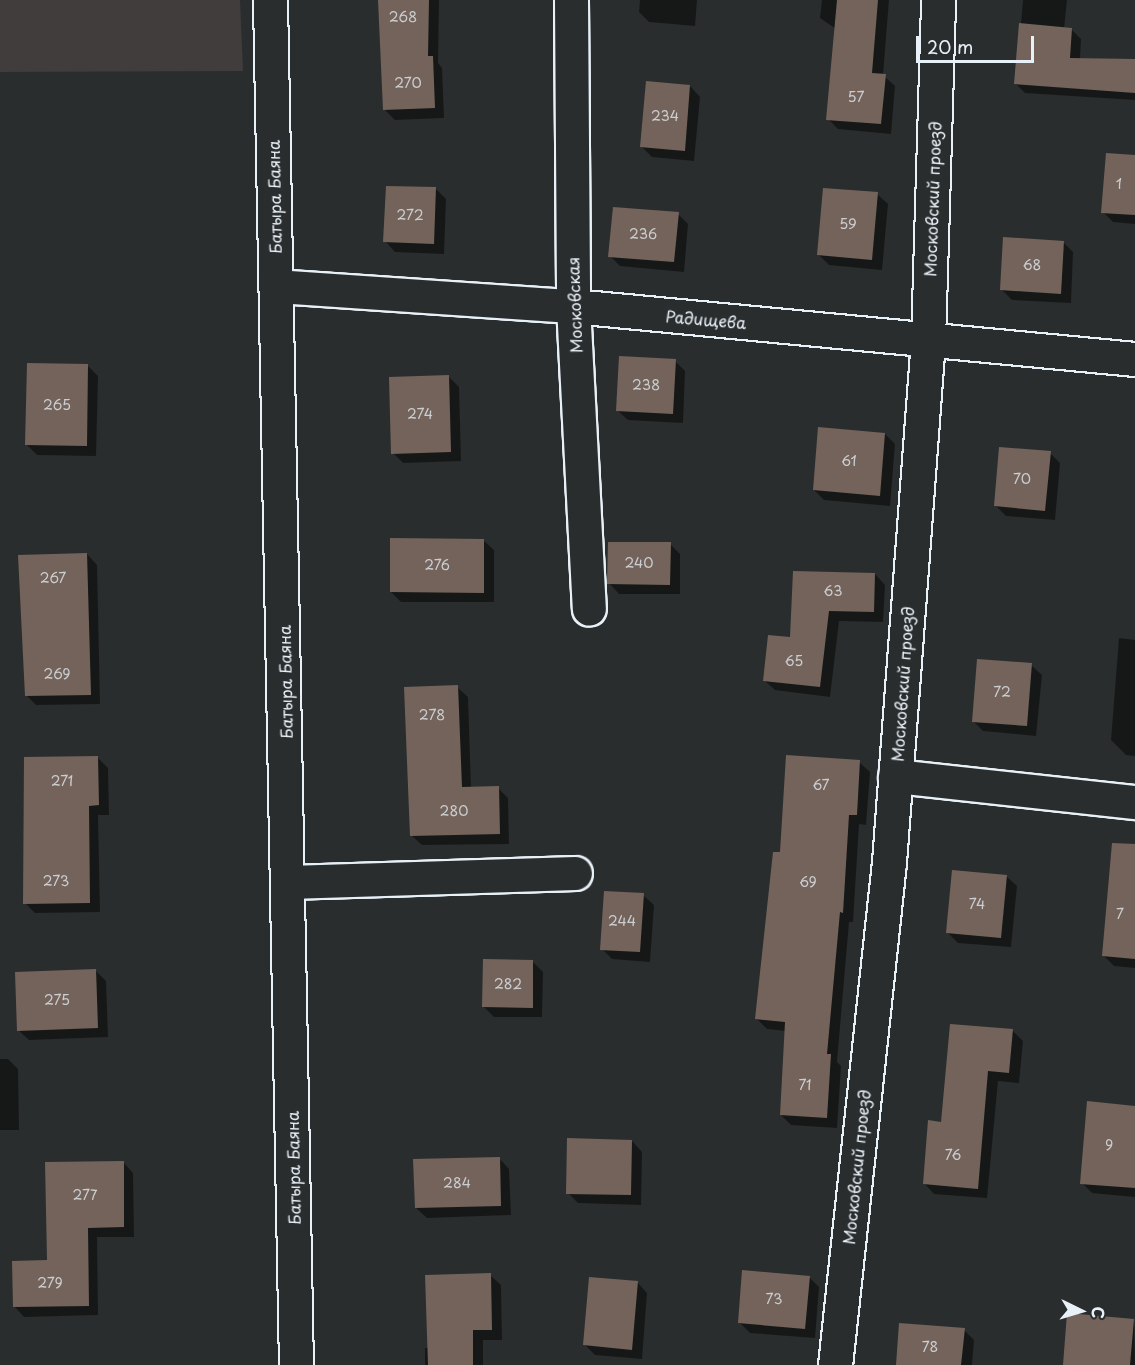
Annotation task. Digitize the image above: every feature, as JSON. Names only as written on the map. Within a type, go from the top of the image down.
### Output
[{"type":"street","name":"Батыра Баяна","points":[[270,0],[289,882],[296,1365]]},
{"type":"street","name":"Московская","points":[[571,0],[573,306],[588,609]]},
{"type":"street","name":"Московский проезд","points":[[836,1365],[895,776],[928,340],[938,0]]},
{"type":"street","name":"Радищева","points":[[276,286],[573,306],[1135,359]]},
{"type":"street","points":[[895,776],[1135,802]]},
{"type":"street","points":[[289,882],[575,873]]},
{"type":"shaded area","points":[[0,0],[240,0],[243,71],[0,72]]},
{"type":"building","points":[[378,0],[429,0],[428,56],[433,56],[435,108],[383,110]]},
{"type":"building","points":[[837,0],[878,0],[872,73],[886,74],[881,124],[826,120]]},
{"type":"building","points":[[1019,23],[1072,28],[1070,58],[1135,59],[1135,93],[1014,84]]},
{"type":"building","points":[[646,81],[690,85],[685,151],[640,147]]},
{"type":"building","points":[[1106,153],[1135,155],[1135,215],[1101,213]]},
{"type":"building","points":[[386,186],[436,187],[434,244],[383,242]]},
{"type":"building","points":[[823,188],[878,192],[872,260],[817,255]]},
{"type":"building","points":[[613,207],[679,212],[674,262],[608,257]]},
{"type":"building","points":[[1003,237],[1064,241],[1061,294],[1000,290]]},
{"type":"building","points":[[619,356],[676,359],[673,414],[616,411]]},
{"type":"building","points":[[27,363],[88,364],[87,446],[25,445]]},
{"type":"building","points":[[449,375],[451,452],[391,454],[389,377]]},
{"type":"building","points":[[818,427],[885,433],[880,496],[813,490]]},
{"type":"building","points":[[999,447],[1051,451],[1045,511],[994,506]]},
{"type":"building","points":[[390,538],[484,539],[484,593],[390,592]]},
{"type":"building","points":[[608,542],[671,542],[670,585],[607,584]]},
{"type":"building","points":[[87,553],[91,695],[25,696],[18,555]]},
{"type":"building","points":[[793,571],[875,573],[874,612],[829,611],[820,687],[763,681],[768,635],[790,637]]},
{"type":"building","points":[[977,659],[1032,663],[1027,726],[972,722]]},
{"type":"building","points":[[458,685],[462,787],[499,786],[500,834],[410,836],[404,687]]},
{"type":"building","points":[[786,755],[860,760],[857,815],[849,815],[843,913],[840,912],[827,1054],[831,1054],[827,1118],[780,1115],[785,1022],[755,1019],[773,852],[780,852]]},
{"type":"building","points":[[98,756],[99,805],[89,806],[90,903],[23,904],[24,757]]},
{"type":"building","points":[[1112,843],[1135,844],[1135,959],[1102,956]]},
{"type":"building","points":[[952,870],[1007,875],[1001,938],[946,933]]},
{"type":"building","points":[[604,891],[644,893],[640,952],[600,950]]},
{"type":"building","points":[[483,959],[533,960],[533,1008],[482,1007]]},
{"type":"building","points":[[96,969],[98,1028],[17,1031],[15,972]]},
{"type":"building","points":[[950,1024],[1013,1029],[1009,1073],[988,1071],[978,1189],[923,1184],[928,1120],[941,1122]]},
{"type":"building","points":[[1087,1101],[1135,1106],[1135,1188],[1080,1184]]},
{"type":"building","points":[[567,1138],[632,1140],[631,1195],[566,1194]]},
{"type":"building","points":[[500,1157],[501,1206],[415,1208],[413,1159]]},
{"type":"building","points":[[124,1161],[124,1227],[88,1228],[89,1306],[13,1307],[12,1261],[47,1260],[45,1162]]},
{"type":"building","points":[[742,1270],[810,1276],[805,1329],[738,1323]]},
{"type":"building","points":[[491,1273],[492,1330],[473,1330],[473,1365],[428,1365],[425,1275]]},
{"type":"building","points":[[589,1277],[638,1281],[632,1350],[583,1345]]},
{"type":"building","points":[[1067,1313],[1134,1319],[1130,1365],[1063,1365]]},
{"type":"building","points":[[899,1323],[965,1328],[961,1365],[896,1365]]}]
